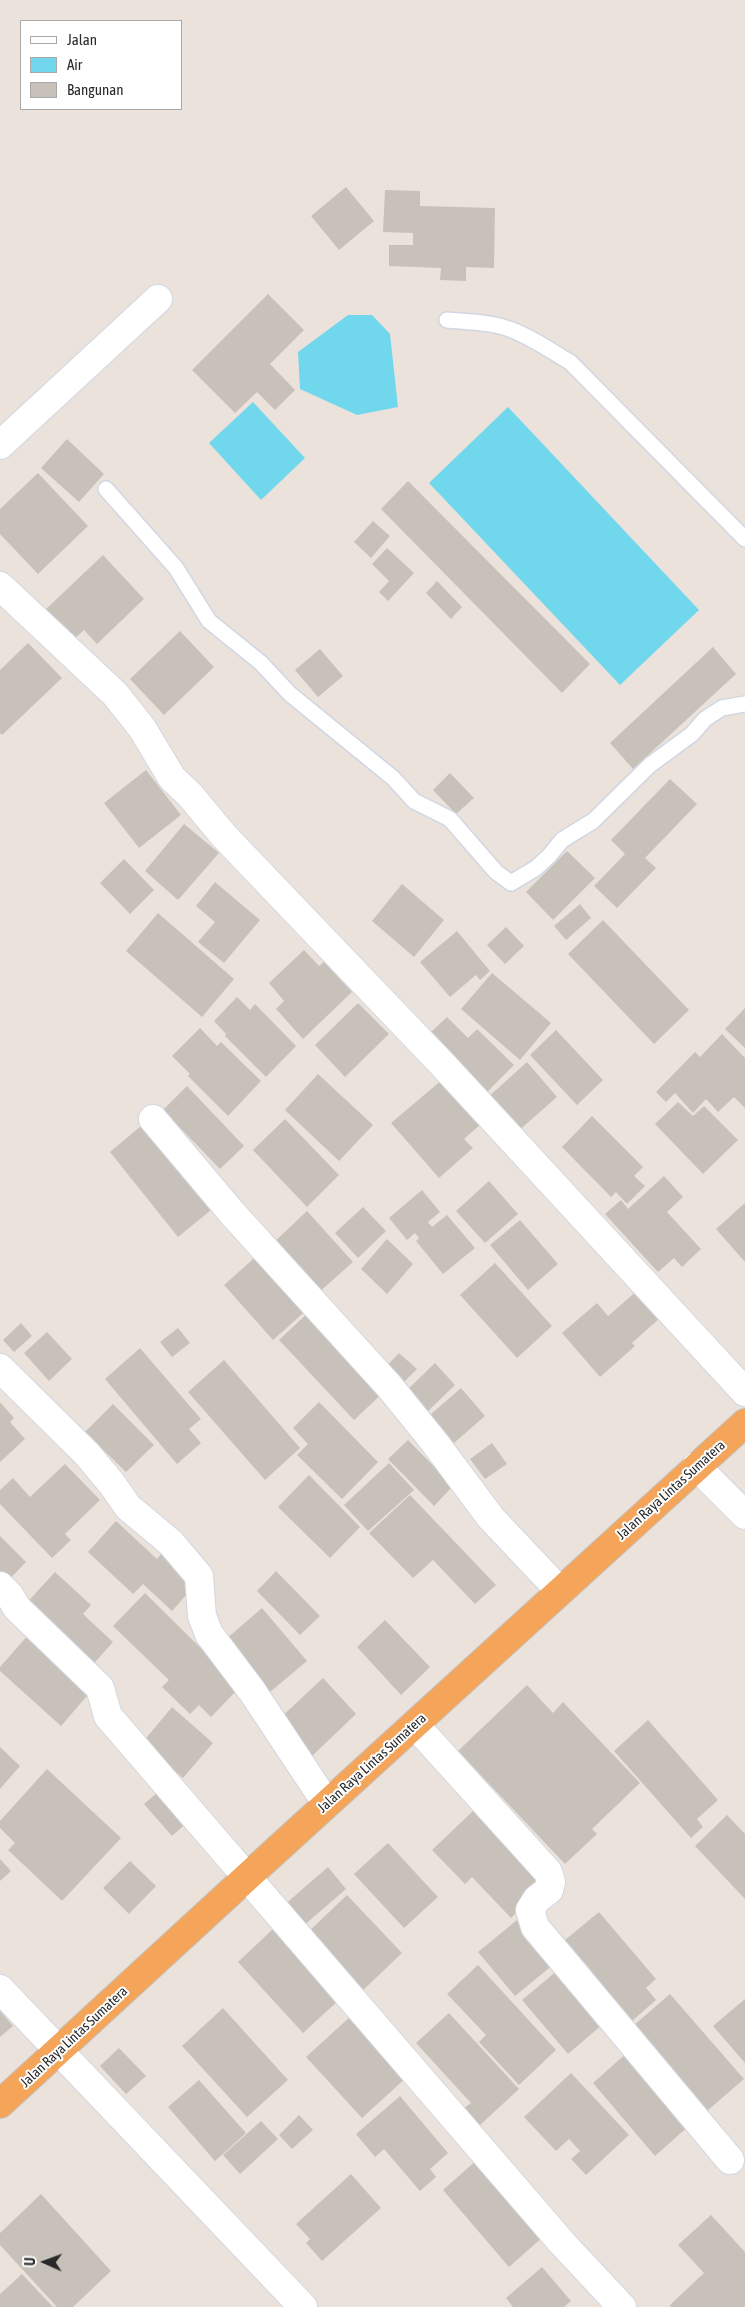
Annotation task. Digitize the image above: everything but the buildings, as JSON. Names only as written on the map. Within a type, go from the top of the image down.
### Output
[{"type":"highway","name":"Jalan Raya Lintas Sumatera","points":[[0,2104],[246,1877],[745,1423]]},
{"type":"street","points":[[0,445],[158,299]]},
{"type":"street","points":[[0,586],[115,694],[142,728],[172,778],[190,794],[224,836],[451,1073],[745,1392]]},
{"type":"street","points":[[153,1120],[232,1212],[389,1386],[492,1518],[560,1591]]},
{"type":"street","points":[[0,1368],[87,1454],[128,1507],[171,1543],[199,1576],[202,1616],[208,1634],[252,1691],[327,1804]]},
{"type":"street","points":[[696,1466],[745,1515]]},
{"type":"street","points":[[0,1586],[10,1596],[17,1608],[100,1688],[108,1716],[563,2244],[622,2307]]},
{"type":"street","points":[[414,1725],[548,1872],[551,1882],[549,1890],[537,1899],[530,1910],[535,1927],[730,2160]]},
{"type":"street","points":[[0,1989],[303,2307]]},
{"type":"lane","points":[[447,320],[487,323],[512,330],[538,342],[570,362],[745,539]]},
{"type":"lane","points":[[106,489],[176,568],[209,621],[261,663],[290,694],[392,778],[414,801],[450,819],[496,872],[511,883],[536,868],[550,856],[562,840],[593,821],[650,764],[692,734],[705,719],[722,708],[745,704]]},
{"type":"water","points":[[348,315],[372,315],[390,334],[398,407],[357,415],[300,389],[298,352]]},
{"type":"water","points":[[253,402],[305,458],[261,500],[209,443]]},
{"type":"water","points":[[508,407],[699,610],[620,685],[429,483]]}]
